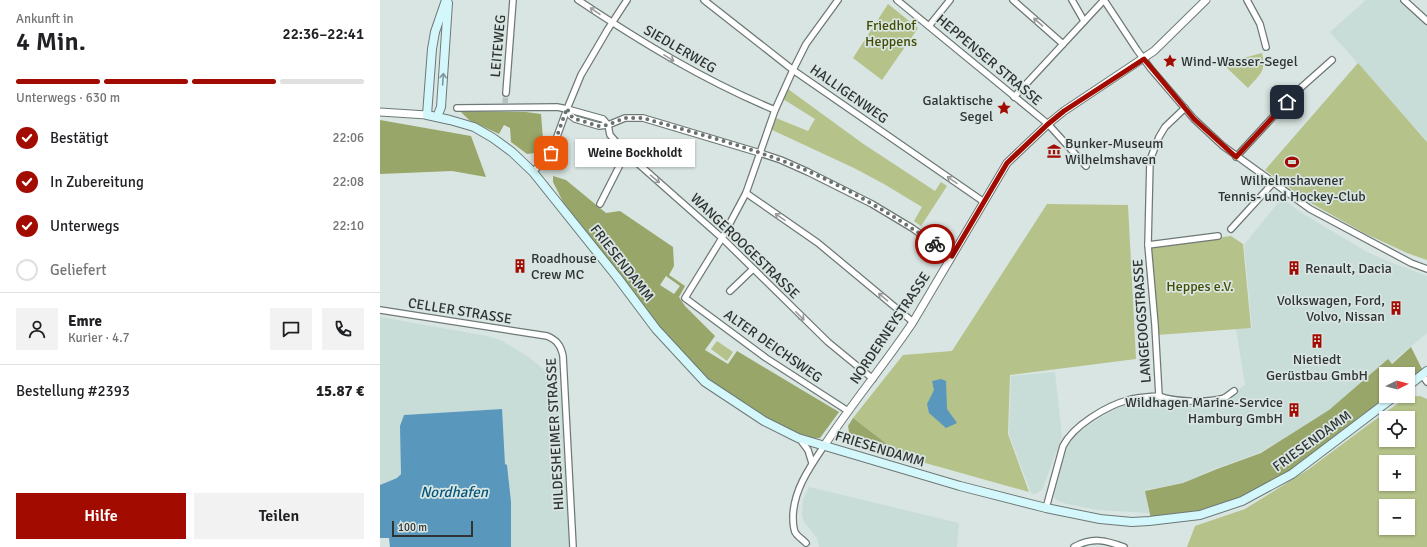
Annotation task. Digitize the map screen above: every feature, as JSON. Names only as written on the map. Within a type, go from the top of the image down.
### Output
[{"type":"main road","points":[[437,117],[441,107],[447,0]]},
{"type":"main road","points":[[427,115],[432,49],[435,32],[447,0]]},
{"type":"main road","points":[[441,107],[444,114],[450,120]]},
{"type":"main road","name":"FRIESENDAMM","points":[[427,115],[450,120],[474,128],[493,138],[512,152],[533,172],[617,277],[656,330],[705,382],[764,421],[798,438],[824,446],[960,486],[1046,508],[1100,519],[1140,522],[1200,515],[1242,501],[1292,474],[1386,403]]},
{"type":"main road","points":[[1415,380],[1424,373]]},
{"type":"street","name":"LEITEWEG","points":[[506,93],[513,0]]},
{"type":"street","name":"SIEDLERWEG","points":[[578,0],[612,23],[683,66],[730,90],[775,110]]},
{"type":"street","points":[[533,172],[551,153],[567,108],[581,76],[627,0]]},
{"type":"street","name":"HALLIGENWEG","points":[[704,0],[793,70],[984,202]]},
{"type":"street","points":[[722,238],[746,193],[775,110],[793,70],[806,44],[838,0]]},
{"type":"street","name":"HEPPENSER STRASSE","points":[[897,0],[1048,124],[1086,166]]},
{"type":"street","points":[[929,26],[950,0]]},
{"type":"street","points":[[1013,0],[1063,44]]},
{"type":"street","points":[[1072,0],[1084,21]]},
{"type":"street","points":[[1014,97],[1104,0],[1144,59],[1185,108],[1210,134],[1236,157],[1310,209],[1411,263],[1427,268]]},
{"type":"street","name":"NORDERNEYSTRASSE","points":[[824,446],[913,322],[1007,163],[1048,124],[1083,98],[1154,52],[1206,0]]},
{"type":"street","points":[[1246,0],[1260,24],[1266,47]]},
{"type":"street","points":[[1405,0],[1427,21]]},
{"type":"street","points":[[1236,157],[1296,92],[1332,60]]},
{"type":"street","points":[[457,108],[505,105],[567,108]]},
{"type":"street","points":[[567,108],[570,115],[575,119],[599,126],[608,125],[625,118],[643,118],[781,160],[872,204],[912,228],[952,256]]},
{"type":"street","name":"LANGEOOGSTRASSE","points":[[1159,396],[1148,245],[1150,160],[1159,137],[1165,127],[1185,108]]},
{"type":"street","points":[[380,112],[427,115]]},
{"type":"street","name":"WANGEROOGESTRASSE","points":[[608,125],[610,135],[626,153],[722,238],[828,342],[873,379]]},
{"type":"street","points":[[600,204],[626,153]]},
{"type":"street","points":[[1231,229],[1273,183]]},
{"type":"street","points":[[746,193],[818,242],[913,322]]},
{"type":"street","name":"LANGEOOGSTRASSE","points":[[1148,245],[1218,236]]},
{"type":"street","name":"ALTER DEICHSWEG","points":[[722,238],[685,298],[766,358],[848,411]]},
{"type":"street","points":[[730,291],[753,269]]},
{"type":"street","name":"CELLER STRASSE","points":[[380,310],[537,335]]},
{"type":"street","name":"HILDESHEIMER STRASSE","points":[[537,335],[553,338],[560,346],[562,352],[573,547]]},
{"type":"street","points":[[1424,373],[1427,382]]},
{"type":"street","name":"LANGEOOGSTRASSE","points":[[1046,508],[1063,446],[1067,438],[1092,418],[1118,403],[1135,398],[1159,396],[1167,399],[1198,401],[1223,398],[1234,391]]},
{"type":"street","points":[[798,438],[808,450],[812,463]]},
{"type":"street","points":[[806,543],[795,532],[793,514],[796,497],[812,463],[824,446]]},
{"type":"street","points":[[1074,547],[1080,543],[1094,540],[1109,541],[1124,547]]},
{"type":"shaded area","points":[[1366,0],[1403,0],[1427,24],[1427,141],[1330,32]]},
{"type":"shaded area","points":[[1282,198],[1305,215],[1367,252],[1427,276],[1427,333],[1391,363],[1388,359],[1329,410],[1261,452],[1182,483],[1145,490],[1149,513],[1097,510],[1063,503],[1055,499],[1053,490],[1070,439],[1102,416],[1131,401],[1197,401],[1235,392],[1245,385],[1236,329],[1252,328],[1244,245]]},
{"type":"shaded area","points":[[380,317],[487,336],[500,340],[529,357],[551,378],[561,396],[569,547],[511,547],[509,481],[507,465],[505,464],[501,409],[404,415],[401,474],[397,478],[380,485]]},
{"type":"shaded area","points":[[1055,372],[1062,437],[1042,490],[1035,494],[1031,493],[1009,434],[1011,376]]},
{"type":"shaded area","points":[[809,487],[959,523],[957,547],[819,547],[817,538],[804,522],[802,515],[803,500]]},
{"type":"green space","name":"Friedhof Heppens","points":[[888,4],[918,28],[882,80],[853,58]]},
{"type":"green space","points":[[1262,53],[1263,68],[1248,88],[1226,67],[1232,61]]},
{"type":"green space","points":[[1358,63],[1427,142],[1427,260],[1407,253],[1364,233],[1309,202],[1265,170]]},
{"type":"green space","points":[[788,89],[862,143],[935,191],[941,182],[947,186],[921,226],[914,221],[922,207],[854,168],[770,129],[776,118],[808,131],[815,119],[783,99]]},
{"type":"green space","points":[[460,111],[526,112],[541,114],[545,146],[535,153],[527,154],[511,142],[510,128],[504,125],[499,134],[469,120]]},
{"type":"green space","points":[[380,120],[471,136],[486,177],[452,171],[380,174]]},
{"type":"green space","points":[[553,176],[566,180],[606,213],[620,211],[673,247],[674,266],[669,275],[685,286],[679,297],[685,306],[715,336],[705,350],[728,364],[737,351],[839,412],[820,438],[807,438],[764,421],[706,382],[656,329],[565,206],[553,182]],"holes":[[[666,276],[680,286],[674,294],[660,285]]]},
{"type":"green space","points":[[1047,204],[1128,205],[1136,359],[1010,375],[1008,434],[1029,492],[904,457],[853,418],[903,355],[952,351]]},
{"type":"green space","name":"Heppes e.V.","points":[[1231,236],[1243,244],[1251,328],[1157,335],[1150,247]]},
{"type":"green space","points":[[717,341],[733,352],[727,361],[711,349]]},
{"type":"green space","points":[[1411,347],[1423,371],[1415,377],[1415,367],[1379,367],[1379,403],[1382,403],[1291,472],[1241,499],[1200,513],[1151,519],[1145,491],[1183,483],[1261,453],[1329,410],[1388,359],[1392,364]]},
{"type":"green space","points":[[1415,396],[1420,396],[1427,399],[1427,547],[1187,547],[1195,526],[1245,509],[1309,469],[1379,417],[1379,447],[1415,447],[1415,411],[1387,411],[1399,403],[1415,403]]},
{"type":"green space","points":[[853,418],[904,457],[898,459],[856,444],[850,438],[848,426]]},
{"type":"water","points":[[941,379],[946,381],[947,409],[957,423],[946,428],[929,413],[927,404],[934,390],[932,381]]},
{"type":"water","name":"Nordhafen","points":[[502,409],[505,464],[507,465],[511,502],[511,547],[390,547],[389,538],[380,538],[380,485],[397,478],[401,474],[400,426],[404,415]]},
{"type":"tunnel","points":[[505,103],[506,93]]},
{"type":"way so far","points":[[551,153],[567,108],[570,115],[575,119],[599,126],[608,125],[625,118],[643,118],[781,160],[872,204],[935,244]]},
{"type":"place","name":"Wind-Wasser-Segel","points":[[1170,61]]},
{"type":"place","name":"Galaktische Segel","points":[[1004,108]]},
{"type":"place","name":"Bunker-Museum Wilhelmshaven","points":[[1054,151]]},
{"type":"place","name":"Weine Bockholdt","points":[[551,153]]},
{"type":"place","name":"Wilhelmshavener Tennis- und Hockey-Club","points":[[1292,162]]},
{"type":"place","name":"Roadhouse Crew MC","points":[[520,266]]},
{"type":"place","name":"Renault, Dacia","points":[[1294,268]]},
{"type":"place","name":"Volkswagen, Ford, Volvo, Nissan","points":[[1396,308]]},
{"type":"place","name":"Nietiedt Gerüstbau GmbH","points":[[1317,341]]},
{"type":"place","name":"Wildhagen Marine-Service Hamburg GmbH","points":[[1294,410]]},
{"type":"route","points":[[935,244],[952,256],[1007,163],[1064,111],[1144,59],[1194,119],[1236,157],[1287,102]]}]
